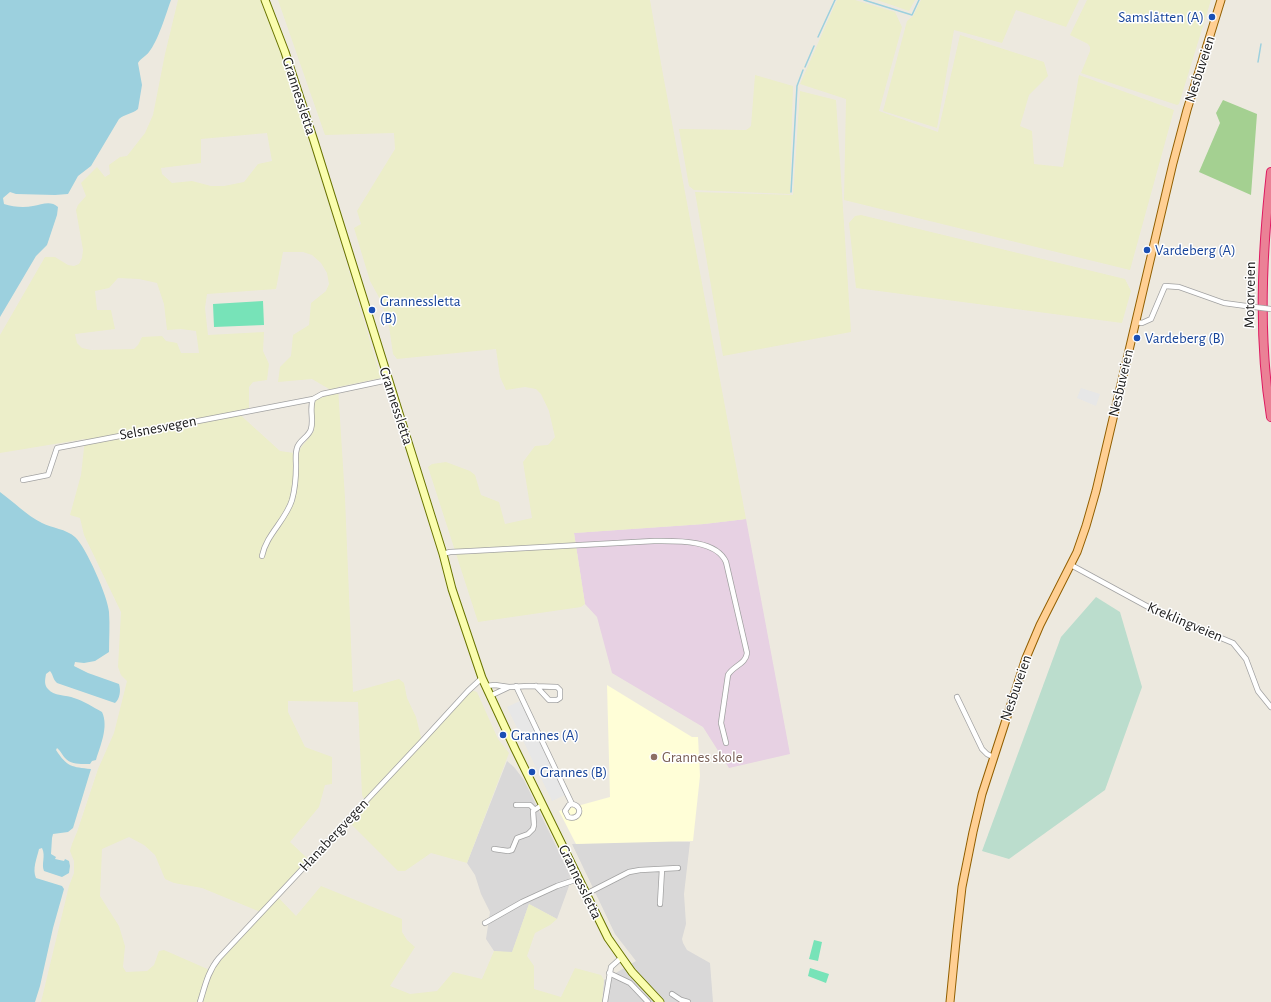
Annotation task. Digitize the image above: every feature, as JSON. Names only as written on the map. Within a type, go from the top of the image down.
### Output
[{"type":"highway","name":"Motorveien","points":[[1271,172],[1264,246],[1263,305],[1264,347],[1271,417]]},
{"type":"main road","name":"Grannessletta","points":[[265,0],[285,52],[314,141],[443,554],[452,589],[482,678],[542,805],[608,938],[621,958],[660,1002]]},
{"type":"main road","name":"Nesbuveien","points":[[950,1002],[962,887],[977,812],[993,757],[1026,658],[1040,625],[1071,565],[1096,491],[1171,170],[1187,110],[1221,0]]},
{"type":"street","points":[[1136,322],[1142,323],[1152,319],[1165,286],[1179,287],[1224,303],[1271,309]]},
{"type":"street","name":"Selsnesvegen","points":[[23,480],[48,475],[57,448],[313,399],[322,394],[388,380]]},
{"type":"street","points":[[262,556],[268,542],[288,510],[293,499],[296,450],[312,428],[311,412],[313,399]]},
{"type":"street","points":[[443,554],[471,550],[661,541],[691,542],[712,548],[720,553],[726,562],[730,574],[747,652],[745,660],[728,675],[721,723],[726,743]]},
{"type":"street","name":"Kreklingveien","points":[[1071,565],[1152,609],[1233,642],[1246,659],[1255,685],[1271,707]]},
{"type":"street","name":"Hanabergvegen","points":[[200,1002],[208,976],[212,967],[219,958],[468,691],[482,678]]},
{"type":"street","points":[[486,686],[495,685],[509,687],[516,686],[536,686],[557,687],[560,690],[560,698],[557,700],[549,700],[536,686]]},
{"type":"street","points":[[516,686],[572,804]]},
{"type":"street","points":[[490,696],[509,687]]},
{"type":"street","points":[[956,697],[982,749],[993,757]]},
{"type":"street","points":[[494,849],[508,851],[512,850],[517,838],[531,832],[534,825],[532,814],[534,809],[542,805]]},
{"type":"street","points":[[516,806],[530,806],[534,809]]},
{"type":"street","points":[[586,894],[628,872],[678,868]]},
{"type":"street","points":[[660,904],[662,869]]},
{"type":"street","points":[[485,923],[522,902],[578,879]]},
{"type":"street","points":[[605,1002],[611,967],[621,958]]},
{"type":"street","points":[[609,973],[630,983],[648,1002]]},
{"type":"street","points":[[672,994],[681,1000],[688,1002]]},
{"type":"shaded area","points":[[178,0],[262,0],[281,54],[334,221],[381,378],[338,387],[345,498],[353,692],[399,679],[404,683],[407,698],[416,717],[421,737],[425,741],[471,690],[477,692],[498,739],[509,753],[467,863],[431,853],[405,871],[398,871],[349,822],[366,803],[362,795],[358,702],[288,701],[288,712],[305,747],[332,757],[332,784],[325,785],[319,807],[290,842],[308,859],[275,894],[296,916],[321,886],[402,919],[402,932],[407,940],[415,947],[390,986],[410,994],[437,991],[453,972],[482,979],[494,951],[512,952],[529,904],[557,919],[550,925],[535,933],[527,956],[534,966],[534,989],[561,997],[575,968],[601,975],[604,980],[602,1002],[41,1002],[69,886],[74,873],[74,861],[70,851],[98,769],[114,733],[127,681],[121,675],[118,667],[121,612],[84,535],[80,518],[70,515],[81,475],[85,439],[0,453],[0,335],[45,257],[55,257],[68,265],[74,266],[79,264],[82,258],[83,250],[76,210],[78,205],[86,196],[81,183],[97,167],[105,177],[110,174],[109,165],[120,157],[127,156],[145,133],[153,115],[165,54]],"holes":[[[267,133],[272,161],[258,164],[244,182],[224,186],[211,186],[192,181],[172,183],[162,174],[161,168],[201,163],[201,139]],[[283,252],[303,252],[312,255],[321,263],[327,273],[329,284],[326,291],[311,303],[309,325],[293,335],[291,356],[280,367],[278,382],[312,379],[329,389],[331,394],[316,400],[312,407],[314,431],[299,451],[294,453],[280,451],[236,411],[249,408],[249,387],[253,382],[267,380],[269,364],[263,351],[264,332],[208,335],[205,308],[207,294],[276,289]],[[118,278],[139,279],[157,283],[164,304],[167,330],[181,329],[196,331],[199,353],[181,353],[177,343],[166,341],[162,336],[142,337],[134,349],[91,350],[82,348],[77,343],[75,334],[115,329],[111,310],[97,310],[95,291],[109,288]],[[129,837],[144,845],[155,855],[165,879],[174,883],[202,888],[263,913],[218,962],[212,971],[164,950],[159,951],[154,965],[147,971],[126,972],[123,967],[125,946],[119,926],[100,896],[102,849]]]},
{"type":"shaded area","points":[[278,0],[650,0],[746,519],[704,524],[574,533],[585,604],[581,607],[478,622],[428,467],[432,464],[446,462],[470,471],[475,475],[481,495],[499,502],[505,524],[532,518],[523,462],[535,446],[548,445],[555,437],[549,411],[541,394],[536,389],[525,387],[506,390],[500,377],[496,349],[397,359],[393,354],[389,326],[381,301],[370,281],[354,228],[361,224],[357,211],[395,149],[394,133],[325,135]]},
{"type":"shaded area","points":[[837,0],[855,0],[895,12],[902,27],[879,111],[938,132],[960,35],[1044,62],[1048,76],[1029,95],[1020,126],[1032,131],[1034,164],[1063,167],[1079,75],[1174,110],[1130,270],[844,200],[846,99],[800,84]]},
{"type":"shaded area","points":[[877,0],[915,0],[909,11]]},
{"type":"shaded area","points":[[921,0],[1079,0],[1066,27],[1016,10],[1002,43],[954,30],[937,128],[883,111],[907,21],[913,16]]},
{"type":"shaded area","points":[[1087,0],[1211,0],[1179,104],[1177,105],[1081,73],[1090,51],[1090,47],[1088,44],[1070,35]]},
{"type":"shaded area","points":[[755,75],[793,86],[790,194],[694,190],[689,186],[679,129],[746,130],[749,128],[751,126]]},
{"type":"shaded area","points":[[800,91],[836,100],[851,332],[723,356],[695,192],[793,195]]},
{"type":"shaded area","points":[[861,215],[1125,279],[1131,291],[1122,323],[856,288],[849,223],[855,216]]},
{"type":"shaded area","points":[[1081,388],[1100,394],[1096,406],[1077,398]]},
{"type":"shaded area","points":[[746,519],[790,754],[729,768],[703,727],[612,673],[597,617],[585,604],[574,533],[704,524]]},
{"type":"shaded area","points":[[1096,597],[1120,612],[1142,687],[1105,790],[1009,859],[982,851],[1061,637]]},
{"type":"shaded area","name":"Grannes skole","points":[[607,685],[692,737],[698,737],[700,776],[693,841],[576,844],[559,811],[610,797]]},
{"type":"shaded area","points":[[520,701],[565,795],[552,801],[507,707]]},
{"type":"shaded area","points":[[507,761],[514,767],[524,780],[570,875],[569,886],[557,919],[529,904],[512,953],[494,951],[486,939],[490,912],[481,894],[475,875],[467,863]]},
{"type":"shaded area","points":[[644,840],[690,842],[684,894],[686,924],[682,939],[687,950],[710,963],[713,1002],[602,1002],[604,980],[636,961],[615,934],[572,844]]},
{"type":"green space","points":[[1223,100],[1257,114],[1251,195],[1199,172],[1220,123],[1216,113]]},
{"type":"green space","points":[[263,301],[264,325],[214,327],[213,304]]},
{"type":"green space","points":[[814,940],[822,942],[818,961],[809,959]]},
{"type":"green space","points":[[810,968],[829,974],[826,983],[808,976]]},
{"type":"water","points":[[0,0],[171,0],[156,41],[149,52],[138,63],[142,85],[138,109],[119,119],[91,166],[78,176],[68,194],[16,194],[10,192],[3,198],[4,204],[15,206],[26,207],[49,203],[58,207],[57,215],[47,245],[36,256],[0,317]]},
{"type":"water","points":[[0,492],[36,520],[71,534],[80,542],[101,584],[108,605],[109,652],[95,661],[84,663],[75,662],[74,666],[88,673],[119,684],[120,689],[119,697],[115,703],[57,683],[50,671],[46,674],[45,684],[50,691],[78,699],[102,712],[105,724],[96,760],[92,761],[90,764],[76,764],[70,762],[65,758],[60,750],[57,748],[56,750],[63,760],[70,765],[79,768],[91,769],[73,828],[68,832],[53,834],[52,838],[51,854],[56,857],[55,859],[64,861],[65,859],[69,861],[69,873],[62,877],[44,871],[44,854],[42,848],[39,849],[36,860],[34,871],[36,878],[62,886],[64,889],[35,1002],[0,1002]]},
{"type":"waterway","points":[[818,37],[835,0]]},
{"type":"waterway","points":[[864,0],[912,15],[919,0]]},
{"type":"waterway","points":[[1258,62],[1261,44]]},
{"type":"waterway","points":[[805,67],[814,46]]},
{"type":"waterway","points":[[791,192],[797,86],[803,70]]},
{"type":"place","name":"Samslåtten (A)","points":[[1212,17]]},
{"type":"place","name":"Vardeberg (A)","points":[[1147,250]]},
{"type":"place","name":"Grannessletta (B)","points":[[372,310]]},
{"type":"place","name":"Vardeberg (B)","points":[[1137,338]]},
{"type":"place","name":"Grannes (A)","points":[[503,735]]},
{"type":"place","name":"Grannes skole","points":[[654,757]]},
{"type":"place","name":"Grannes (B)","points":[[532,772]]}]
